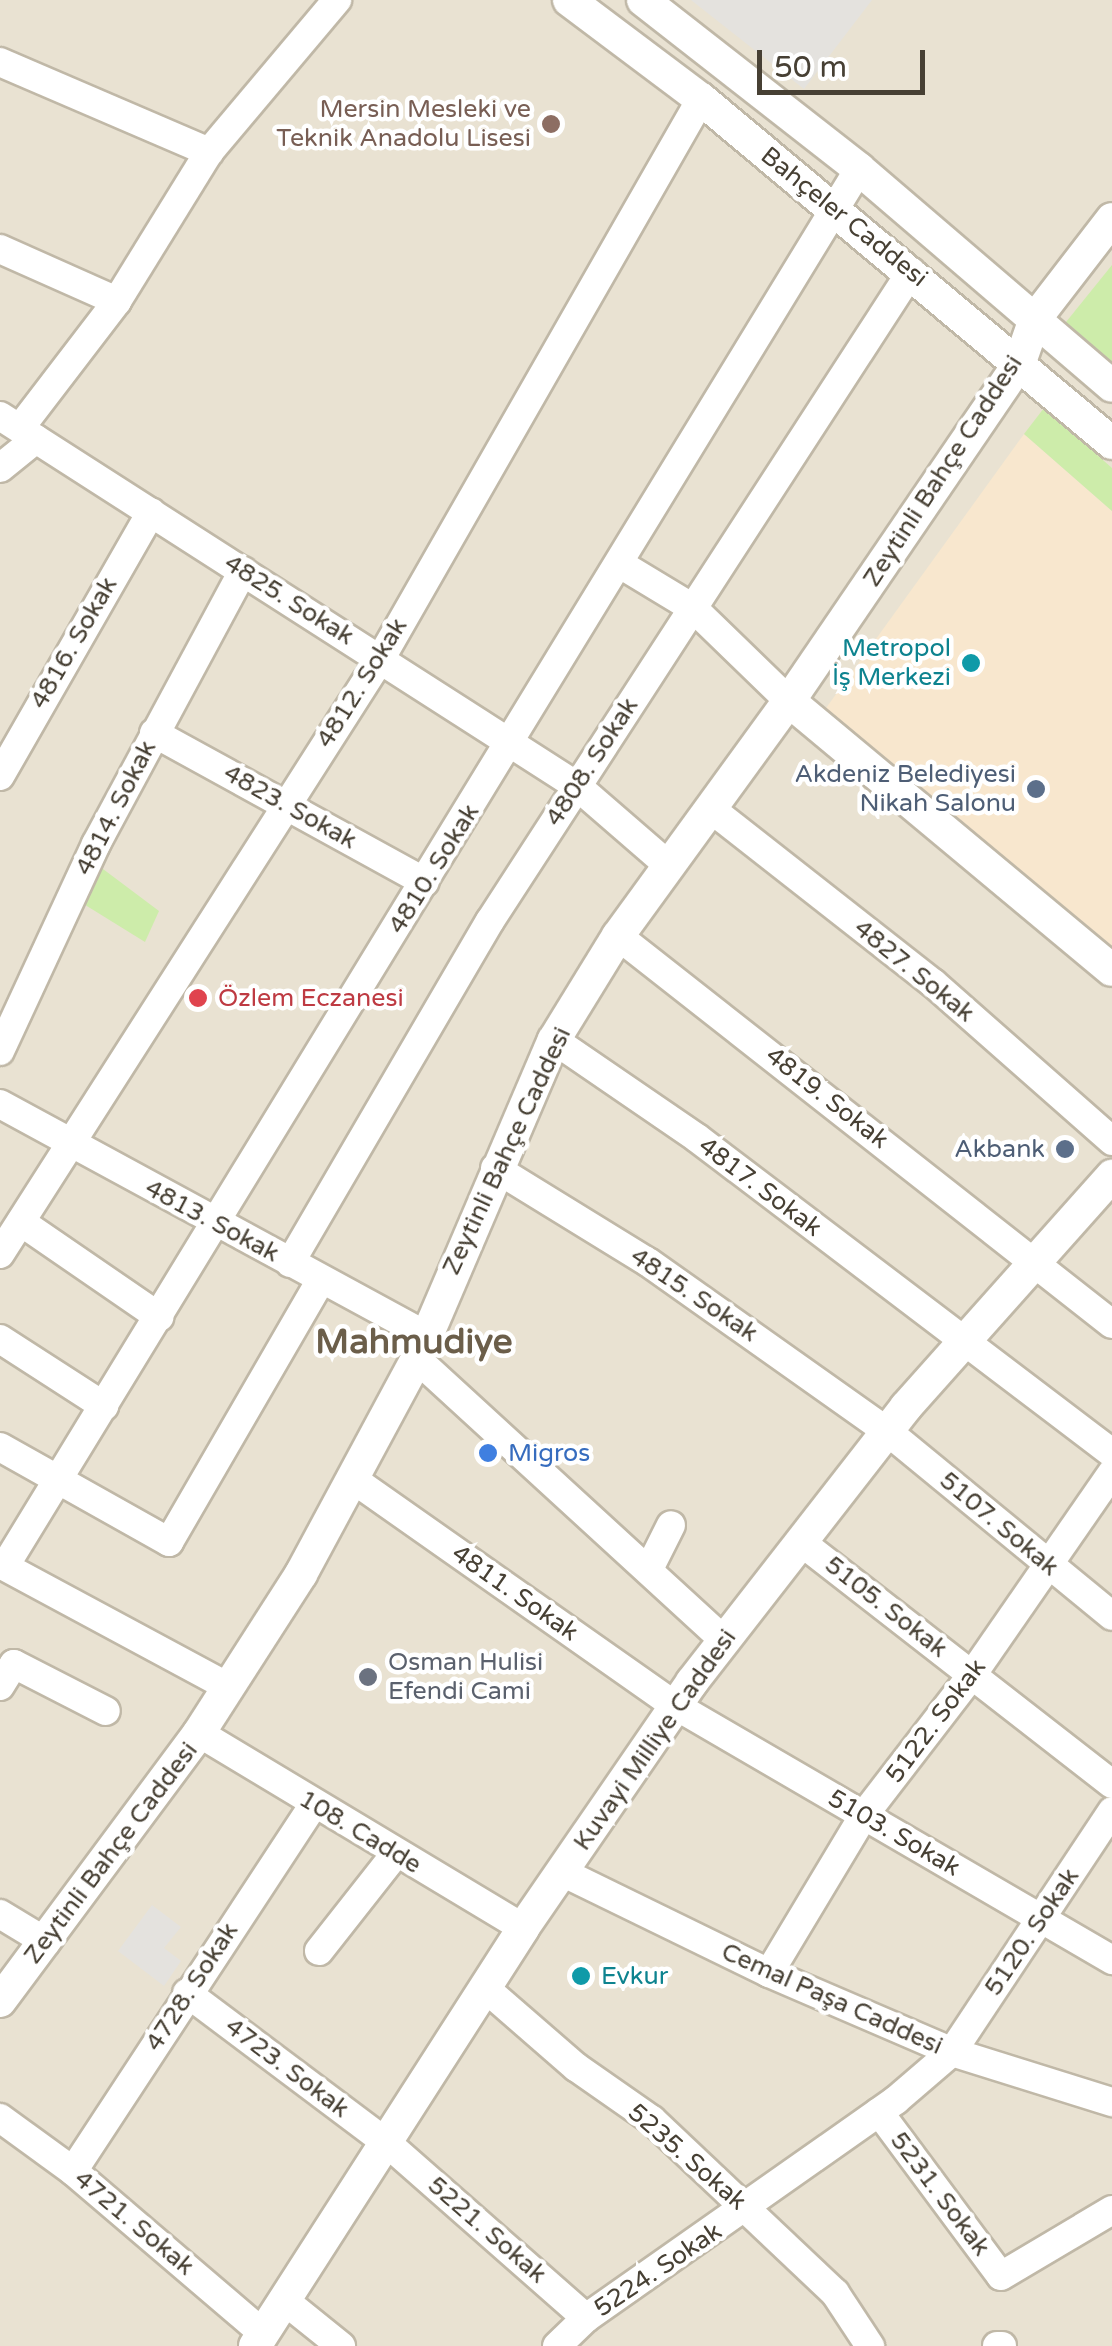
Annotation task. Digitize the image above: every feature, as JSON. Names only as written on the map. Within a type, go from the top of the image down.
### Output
[{"type":"street","points":[[0,468],[19,427],[117,301],[210,152],[337,0]]},
{"type":"street","name":"Bahçeler Caddesi","points":[[570,0],[701,99],[1020,362],[1112,444]]},
{"type":"street","name":"Bahçeler Caddesi","points":[[642,0],[859,169],[1112,386]]},
{"type":"street","points":[[0,62],[210,152]]},
{"type":"street","name":"4812. Sokak","points":[[0,1254],[74,1146],[284,804],[381,658],[701,99]]},
{"type":"street","name":"4810. Sokak","points":[[3,1565],[512,744],[831,207],[859,169]]},
{"type":"street","name":"Zeytinli Bahçe Caddesi","points":[[0,2001],[200,1734],[354,1480],[421,1347],[495,1168],[554,1040],[618,936],[790,701],[1020,362],[1035,319],[1112,218]]},
{"type":"street","points":[[0,249],[117,301]]},
{"type":"street","name":"4808. Sokak","points":[[290,1263],[490,920],[911,272]]},
{"type":"street","name":"4825. Sokak","points":[[19,427],[577,786],[668,864]]},
{"type":"street","name":"4816. Sokak","points":[[0,776],[151,512]]},
{"type":"street","points":[[620,564],[693,608],[790,701],[1112,970]]},
{"type":"street","name":"4814. Sokak","points":[[0,1051],[154,733],[243,570]]},
{"type":"street","name":"4823. Sokak","points":[[154,733],[425,882]]},
{"type":"street","name":"4827. Sokak","points":[[711,808],[933,984],[1112,1141]]},
{"type":"street","name":"4819. Sokak","points":[[618,936],[1112,1324]]},
{"type":"street","name":"4817. Sokak","points":[[554,1040],[1112,1453]]},
{"type":"street","name":"4813. Sokak","points":[[0,1104],[320,1280],[421,1347],[724,1640]]},
{"type":"street","name":"4815. Sokak","points":[[495,1168],[648,1262],[888,1431]]},
{"type":"street","name":"Kuvayi Milliye Caddesi","points":[[259,2340],[523,1928],[724,1640],[962,1339],[1109,1184]]},
{"type":"street","points":[[21,1222],[159,1317]]},
{"type":"street","points":[[0,1447],[169,1542],[320,1280]]},
{"type":"street","points":[[0,1338],[104,1406]]},
{"type":"street","name":"5107. Sokak","points":[[888,1431],[1112,1616]]},
{"type":"street","name":"5122. Sokak","points":[[769,1973],[864,1815],[972,1675],[1112,1474]]},
{"type":"street","name":"4811. Sokak","points":[[354,1480],[676,1706]]},
{"type":"street","points":[[648,1569],[671,1525]]},
{"type":"street","name":"5105. Sokak","points":[[801,1542],[1112,1784]]},
{"type":"street","points":[[3,1565],[228,1687]]},
{"type":"street","points":[[0,1686],[14,1664],[106,1711]]},
{"type":"street","name":"5103. Sokak","points":[[676,1706],[1112,1960]]},
{"type":"street","name":"108. Cadde","points":[[200,1734],[523,1928]]},
{"type":"street","name":"4728. Sokak","points":[[73,2171],[313,1804]]},
{"type":"street","name":"5120. Sokak","points":[[952,2052],[1112,1811]]},
{"type":"street","points":[[319,1951],[396,1853]]},
{"type":"street","name":"Cemal Paşa Caddesi","points":[[562,1872],[769,1973],[952,2052],[1112,2102]]},
{"type":"street","points":[[0,1914],[46,1942]]},
{"type":"street","name":"5235. Sokak","points":[[485,1988],[576,2067],[652,2120],[835,2293],[870,2346]]},
{"type":"street","name":"4723. Sokak","points":[[186,1993],[387,2143]]},
{"type":"street","name":"5224. Sokak","points":[[573,2336],[880,2112],[952,2052]]},
{"type":"street","name":"5231. Sokak","points":[[880,2112],[1001,2276],[1112,2210]]},
{"type":"street","name":"4721. Sokak","points":[[0,2118],[73,2171],[259,2340]]},
{"type":"street","name":"5221. Sokak","points":[[387,2143],[573,2336]]},
{"type":"street","points":[[285,2301],[341,2346]]},
{"type":"shaded area","points":[[0,0],[1112,0],[1112,2346],[0,2346]]},
{"type":"shaded area","points":[[691,0],[872,0],[804,89]]},
{"type":"shaded area","points":[[1024,434],[1112,511],[1112,952],[821,715]]},
{"type":"shaded area","points":[[152,1905],[181,1927],[164,1948],[181,1961],[164,1986],[118,1951]]},
{"type":"green space","points":[[1112,265],[1112,373],[1062,327]]},
{"type":"green space","points":[[1044,408],[1112,468],[1112,511],[1024,434]]},
{"type":"green space","points":[[103,869],[159,911],[145,942],[82,903],[96,870]]},
{"type":"place","name":"Mersin Mesleki ve Teknik Anadolu Lisesi","points":[[551,124]]},
{"type":"place","name":"Metropol İş Merkezi","points":[[971,663]]},
{"type":"place","name":"Akdeniz Belediyesi Nikah Salonu","points":[[1036,789]]},
{"type":"place","name":"Özlem Eczanesi","points":[[198,998]]},
{"type":"place","name":"Akbank","points":[[1065,1149]]},
{"type":"place","name":"Migros","points":[[488,1453]]},
{"type":"place","name":"Osman Hulisi Efendi Cami","points":[[368,1677]]},
{"type":"place","name":"Evkur","points":[[581,1976]]},
{"type":"district","name":"Mahmudiye","points":[[414,1342]]}]
